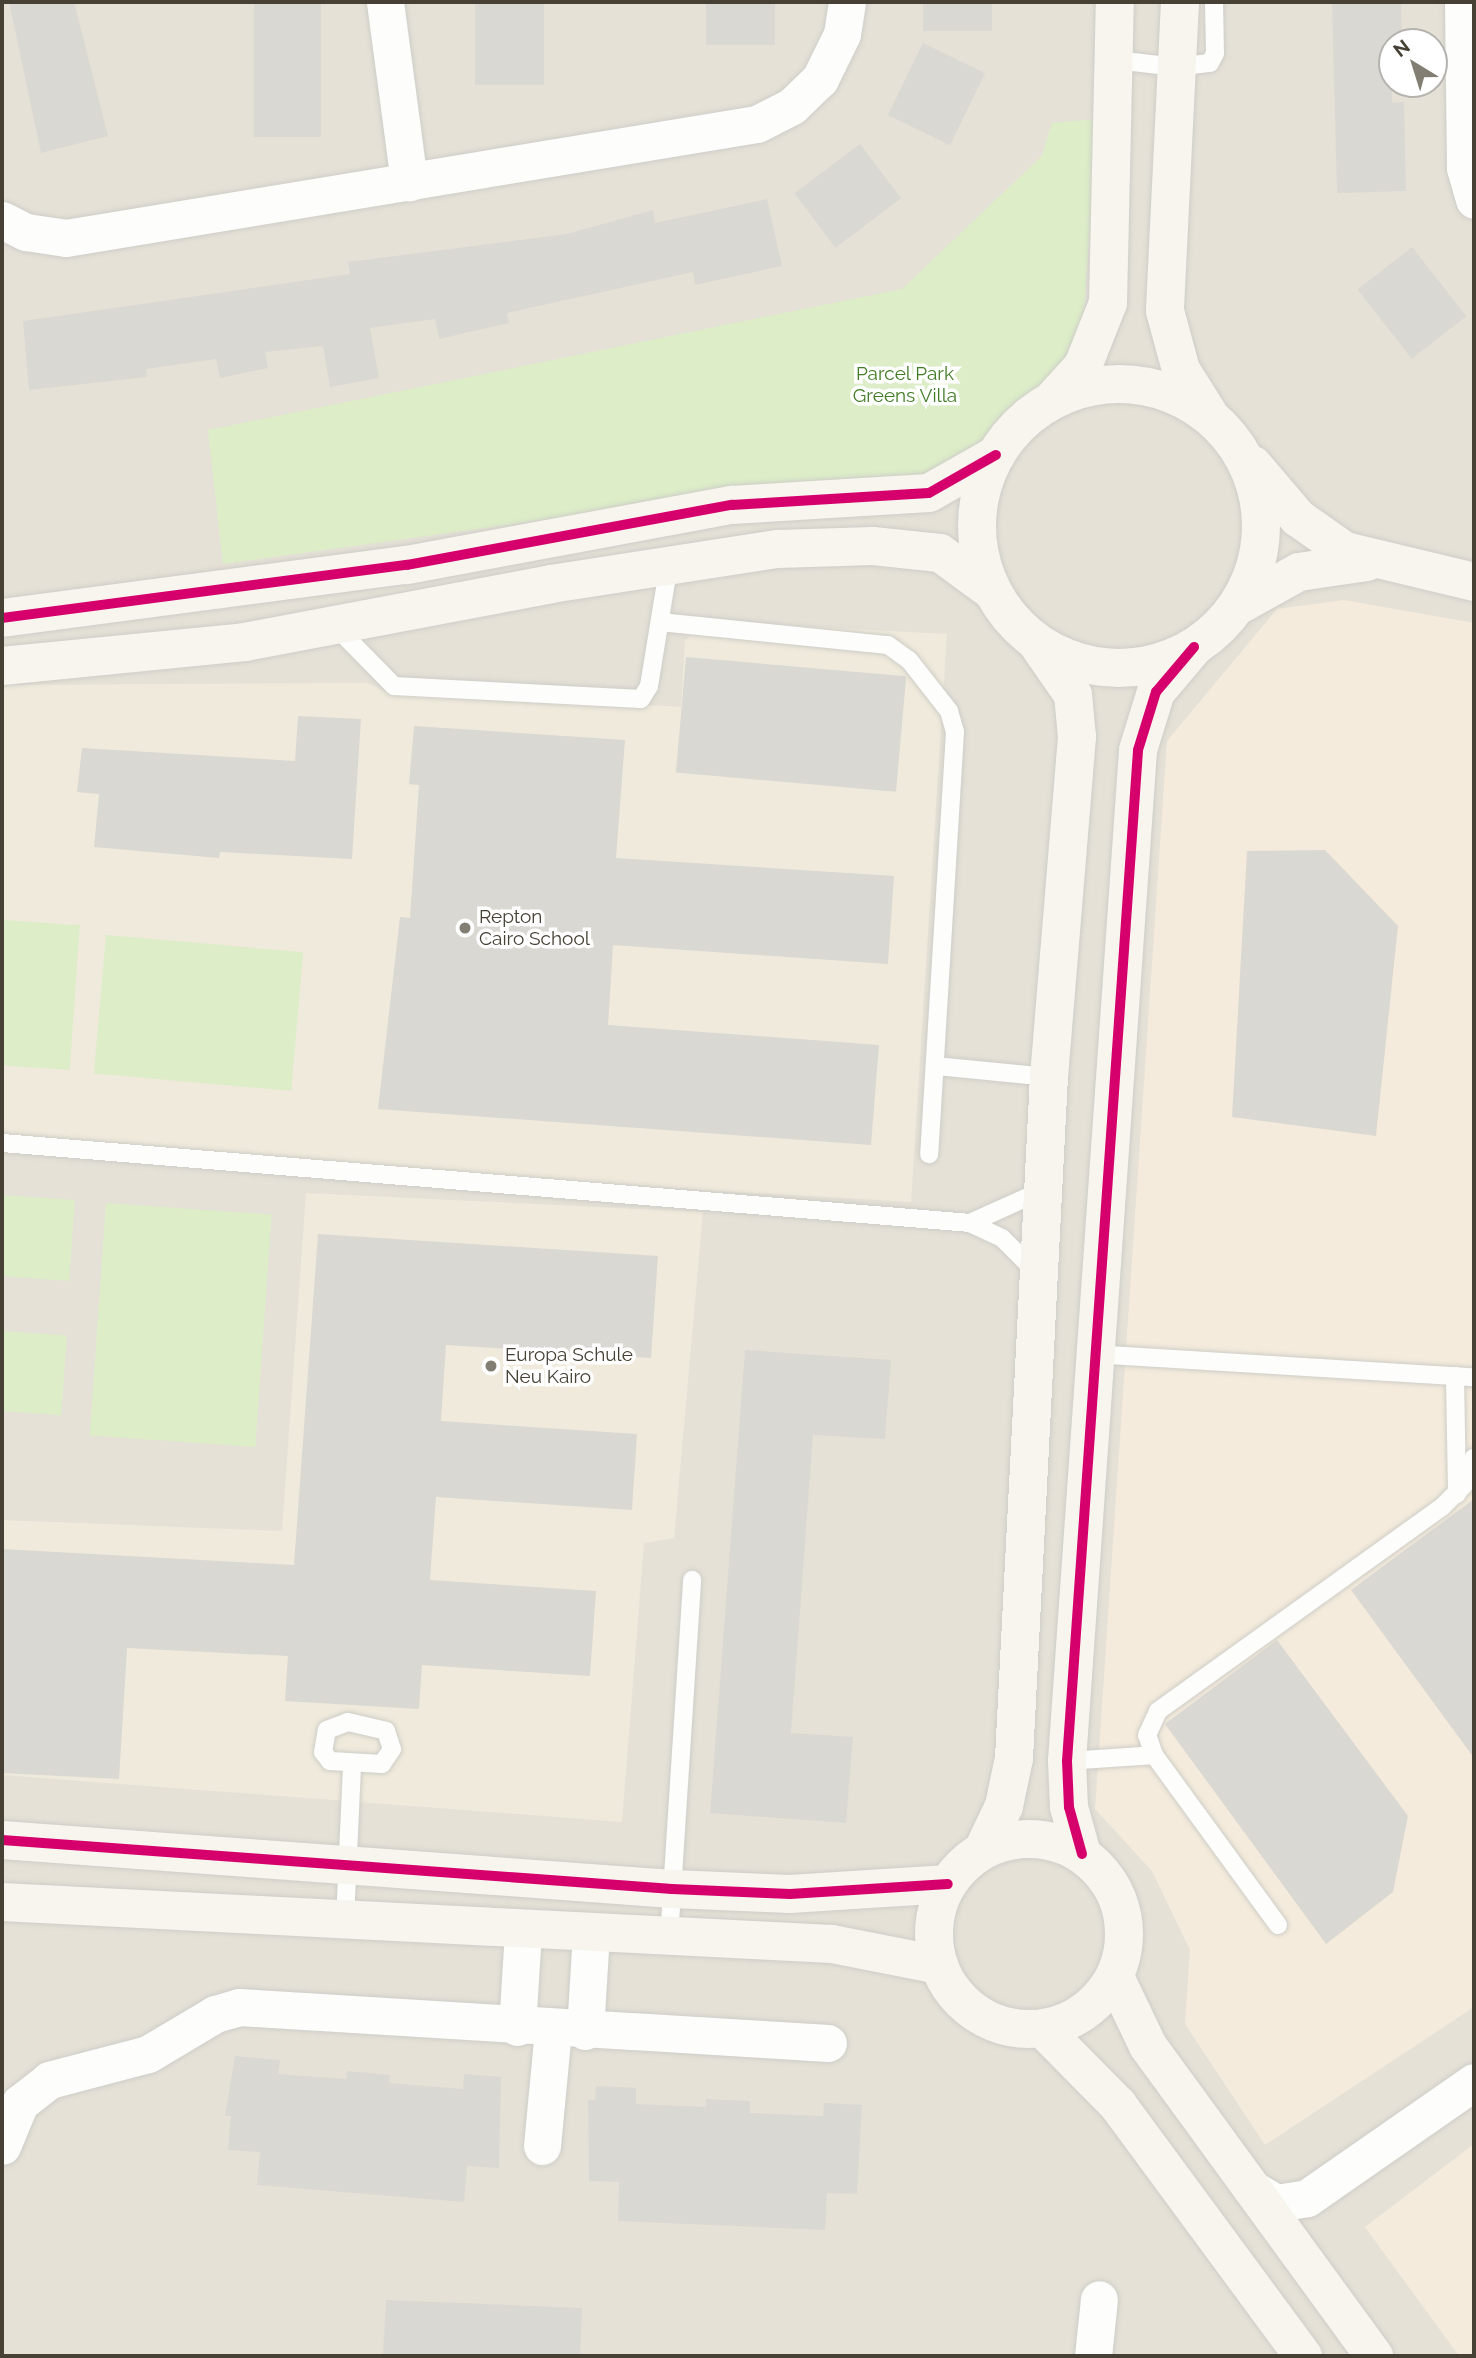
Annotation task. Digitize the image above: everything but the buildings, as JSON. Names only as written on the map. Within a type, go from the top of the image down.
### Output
[{"type":"street","points":[[385,2],[409,182]]},
{"type":"street","points":[[2,219],[26,232],[66,238],[757,124],[792,106],[820,79],[842,34],[847,2]]},
{"type":"street","points":[[991,590],[978,522],[979,498],[996,455],[1020,424],[1051,401],[1083,366],[1108,303],[1116,60],[1115,2]]},
{"type":"street","points":[[1180,2],[1165,312],[1181,370],[1209,415],[1324,539],[1387,563],[1474,582]]},
{"type":"street","points":[[1463,2],[1465,168],[1474,200]]},
{"type":"street","points":[[1051,401],[1090,387],[1132,384],[1173,394],[1209,415]]},
{"type":"street","points":[[1236,607],[1255,570],[1262,530],[1257,489],[1241,452]]},
{"type":"street","points":[[2,618],[407,565],[732,505],[929,493],[996,455]]},
{"type":"street","points":[[2,666],[191,649],[336,627],[669,564],[778,549],[919,550],[956,560],[991,590],[1037,643],[1066,679],[1077,714],[1049,1077],[1014,1758],[1004,1806],[983,1850],[948,1884],[936,1910],[939,1965],[969,2008],[1004,2026],[1043,2029],[1097,2002],[1115,1977],[1124,1944],[1121,1909],[1107,1878],[1082,1854],[1039,1840],[983,1850]]},
{"type":"street","points":[[1082,1854],[1069,1807],[1067,1760],[1093,1354],[1138,750],[1156,692],[1194,647],[1236,607],[1299,572],[1343,561],[1387,563]]},
{"type":"street","points":[[184,596],[191,649]]},
{"type":"street","points":[[1037,643],[1098,667],[1164,662],[1194,647]]},
{"type":"street","points":[[2,1840],[672,1889],[825,1893],[948,1884]]},
{"type":"street","points":[[43,1905],[45,1843]]},
{"type":"street","points":[[163,1912],[164,1852]]},
{"type":"street","points":[[2,1902],[523,1931],[832,1944],[939,1965]]},
{"type":"street","points":[[523,1931],[552,2029]]},
{"type":"street","points":[[542,2147],[552,2029],[591,1934]]},
{"type":"street","points":[[1115,1977],[1148,2046],[1374,2356]]},
{"type":"street","points":[[2,2146],[20,2103],[49,2080],[148,2054],[227,2010],[828,2043]]},
{"type":"street","points":[[1043,2029],[1118,2105],[1303,2356]]},
{"type":"street","points":[[1260,2201],[1276,2203],[1307,2198],[1474,2082]]},
{"type":"street","points":[[1221,2248],[1260,2201]]},
{"type":"street","points":[[1093,2356],[1099,2300]]},
{"type":"lane","points":[[1116,60],[1199,67],[1216,54],[1214,2]]},
{"type":"lane","points":[[336,627],[394,686],[635,699],[648,692],[669,564]]},
{"type":"lane","points":[[660,622],[876,642],[899,651],[944,702],[955,732],[929,1154]]},
{"type":"lane","points":[[936,1066],[1049,1077]]},
{"type":"lane","points":[[2,1143],[970,1223],[1016,1249],[1039,1277]]},
{"type":"lane","points":[[970,1223],[1043,1190]]},
{"type":"lane","points":[[1093,1354],[1474,1377]]},
{"type":"lane","points":[[1455,1376],[1457,1494]]},
{"type":"lane","points":[[1278,1925],[1154,1755],[1147,1735],[1158,1711],[1457,1494],[1474,1458]]},
{"type":"lane","points":[[669,1938],[692,1580]]},
{"type":"lane","points":[[1067,1760],[1154,1755]]},
{"type":"lane","points":[[345,1921],[352,1767]]},
{"type":"shaded area","points":[[2,2],[1474,2],[1474,2356],[2,2356]]},
{"type":"shaded area","points":[[1344,600],[1474,623],[1474,2007],[1265,2145],[1185,2024],[1190,1950],[1152,1871],[1095,1809],[1167,741],[1277,609]]},
{"type":"shaded area","name":"Repton Cairo School","points":[[704,621],[947,634],[911,1202],[2,1149],[2,685],[367,683],[384,690],[681,707],[685,641]]},
{"type":"shaded area","name":"Europa Schule Neu Kairo","points":[[306,1193],[703,1212],[674,1538],[644,1543],[622,1822],[2,1775],[2,1520],[282,1531]]},
{"type":"shaded area","points":[[1474,2144],[1474,2356],[1459,2356],[1365,2227]]},
{"type":"green space","name":"Parcel Park Greens Villa","points":[[1098,119],[1082,336],[1052,380],[1016,408],[978,455],[925,481],[855,477],[223,564],[208,430],[902,289],[1042,156],[1052,123]]},
{"type":"green space","points":[[3,920],[80,925],[70,1070],[2,1065]]},
{"type":"green space","points":[[106,935],[303,952],[291,1091],[94,1073]]},
{"type":"green space","points":[[2,1195],[75,1200],[69,1281],[2,1276]]},
{"type":"green space","points":[[106,1203],[272,1215],[255,1447],[90,1435]]},
{"type":"green space","points":[[2,1331],[67,1336],[61,1415],[2,1411]]},
{"type":"cycle path","points":[[2,618],[407,565],[732,505],[929,493],[996,455]]},
{"type":"cycle path","points":[[1082,1854],[1069,1807],[1067,1761],[1138,750],[1156,692],[1194,647]]},
{"type":"cycle path","points":[[2,1840],[672,1889],[790,1894],[948,1884]]},
{"type":"place","name":"Repton Cairo School","points":[[465,928]]},
{"type":"place","name":"Europa Schule Neu Kairo","points":[[491,1366]]}]
